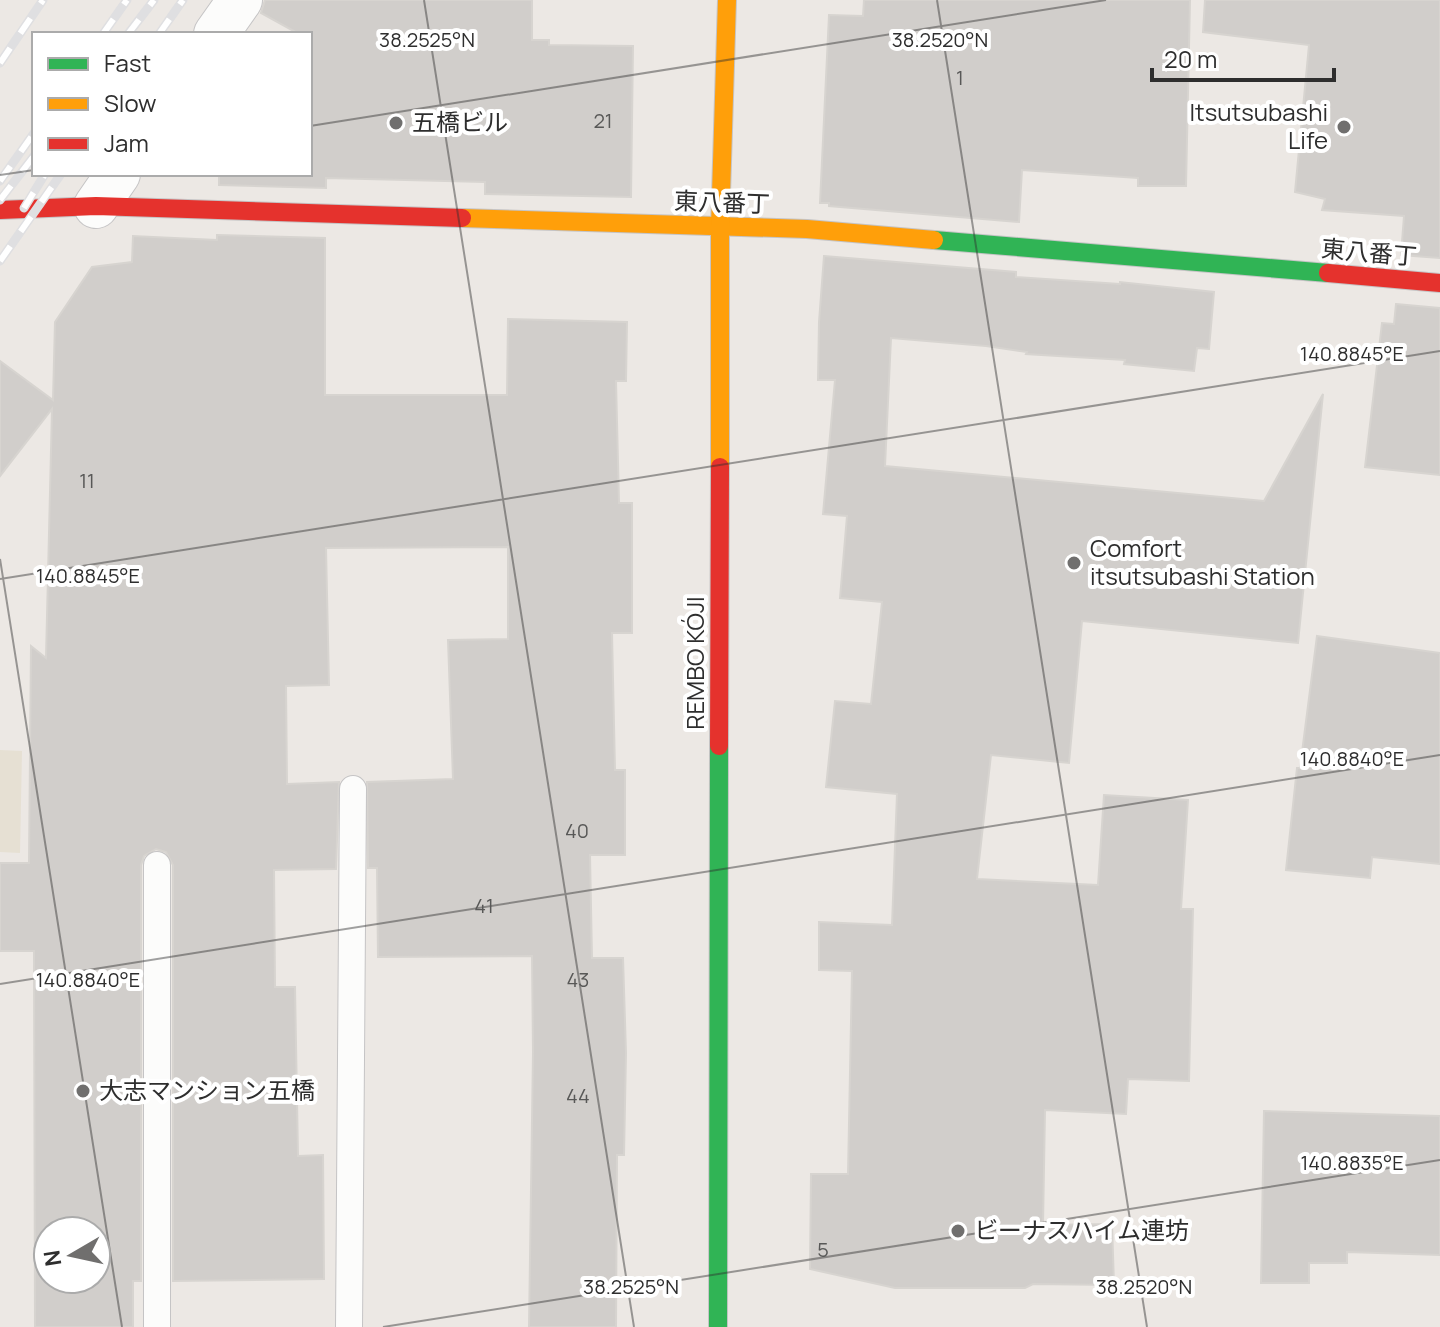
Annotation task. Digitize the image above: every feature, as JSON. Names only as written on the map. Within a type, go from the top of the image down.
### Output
[{"type":"street","points":[[217,32],[240,0]]},
{"type":"street","name":"REMBO KÓJI","points":[[718,1327],[720,227],[727,0]]},
{"type":"street","name":"東八番丁","points":[[0,210],[107,190],[720,227],[807,229],[1440,283]]},
{"type":"lane","points":[[349,1327],[353,789]]},
{"type":"lane","points":[[157,865],[157,1327]]},
{"type":"shaded area","points":[[0,750],[22,751],[20,853],[0,852]]},
{"type":"building","points":[[265,0],[532,0],[532,40],[549,40],[549,45],[633,46],[631,197],[485,194],[485,182],[326,178],[326,188],[219,185],[219,176],[312,176],[312,32],[295,32],[261,13]]},
{"type":"building","points":[[864,0],[1190,0],[1186,186],[1138,186],[1138,178],[1022,170],[1019,222],[820,203],[829,15],[863,16]]},
{"type":"building","points":[[1205,0],[1440,0],[1440,258],[1401,255],[1404,216],[1322,210],[1325,199],[1295,192],[1309,45],[1203,32]]},
{"type":"building","points":[[217,235],[325,238],[325,395],[507,395],[508,319],[627,322],[626,381],[616,381],[619,503],[632,503],[632,633],[612,633],[615,770],[625,770],[625,855],[590,855],[592,958],[623,958],[626,1053],[624,1155],[617,1155],[616,1327],[529,1327],[532,956],[378,957],[377,868],[368,868],[367,782],[453,779],[448,640],[508,639],[508,547],[326,548],[329,685],[286,686],[287,784],[339,782],[336,869],[274,870],[275,987],[295,987],[298,1156],[323,1155],[324,1279],[173,1281],[173,865],[166,852],[156,849],[144,856],[141,865],[141,1281],[133,1281],[133,1327],[35,1327],[35,1295],[112,1295],[112,1215],[35,1215],[34,951],[0,951],[0,863],[29,863],[31,646],[46,658],[52,409],[0,476],[0,361],[53,400],[55,322],[92,267],[132,262],[133,236],[217,240]]},
{"type":"building","points":[[824,256],[1016,272],[1016,277],[1120,282],[1214,292],[1209,349],[1197,348],[1194,371],[1124,364],[1125,360],[1026,354],[986,346],[891,338],[885,466],[1264,501],[1323,394],[1298,643],[1082,621],[1069,763],[991,755],[977,879],[1098,885],[1104,795],[1188,800],[1181,909],[1193,909],[1189,1081],[1128,1079],[1126,1114],[1045,1110],[1043,1225],[1112,1224],[1114,1285],[895,1288],[810,1269],[811,1174],[848,1174],[852,971],[819,970],[819,922],[892,925],[897,794],[826,787],[835,701],[871,704],[882,602],[840,598],[847,516],[823,514],[835,380],[818,380]]},
{"type":"building","points":[[1396,304],[1440,308],[1440,475],[1365,467],[1382,323],[1394,324]]},
{"type":"building","points":[[1317,636],[1440,653],[1440,864],[1372,857],[1370,878],[1286,870],[1297,768],[1300,768]]},
{"type":"building","points":[[1264,1111],[1440,1116],[1440,1255],[1347,1252],[1347,1263],[1309,1263],[1309,1283],[1261,1283]]},
{"type":"railway","points":[[0,63],[43,0]]},
{"type":"railway","points":[[104,32],[127,0]]},
{"type":"railway","points":[[130,32],[154,0]]},
{"type":"railway","points":[[160,32],[183,0]]},
{"type":"railway","points":[[0,181],[32,136]]},
{"type":"railway","points":[[0,200],[32,159]]},
{"type":"railway","points":[[24,208],[44,176]]},
{"type":"railway","points":[[0,261],[60,176]]},
{"type":"traffic: fast","points":[[934,240],[1328,273]]},
{"type":"traffic: fast","points":[[718,1327],[719,746]]},
{"type":"traffic: slow","points":[[720,467],[720,227],[727,0]]},
{"type":"traffic: slow","points":[[462,218],[807,229],[934,240]]},
{"type":"traffic: jam","points":[[0,210],[96,206],[462,218]]},
{"type":"traffic: jam","points":[[1328,273],[1440,283]]},
{"type":"traffic: jam","points":[[719,746],[720,467]]},
{"type":"place","name":"五橋ビル","points":[[396,123]]},
{"type":"place","name":"Itsutsubashi Life","points":[[1344,127]]},
{"type":"place","name":"Comfort itsutsubashi Station","points":[[1074,563]]},
{"type":"place","name":"大志マンション五橋","points":[[83,1091]]},
{"type":"place","name":"ビーナスハイム連坊","points":[[958,1231]]}]
